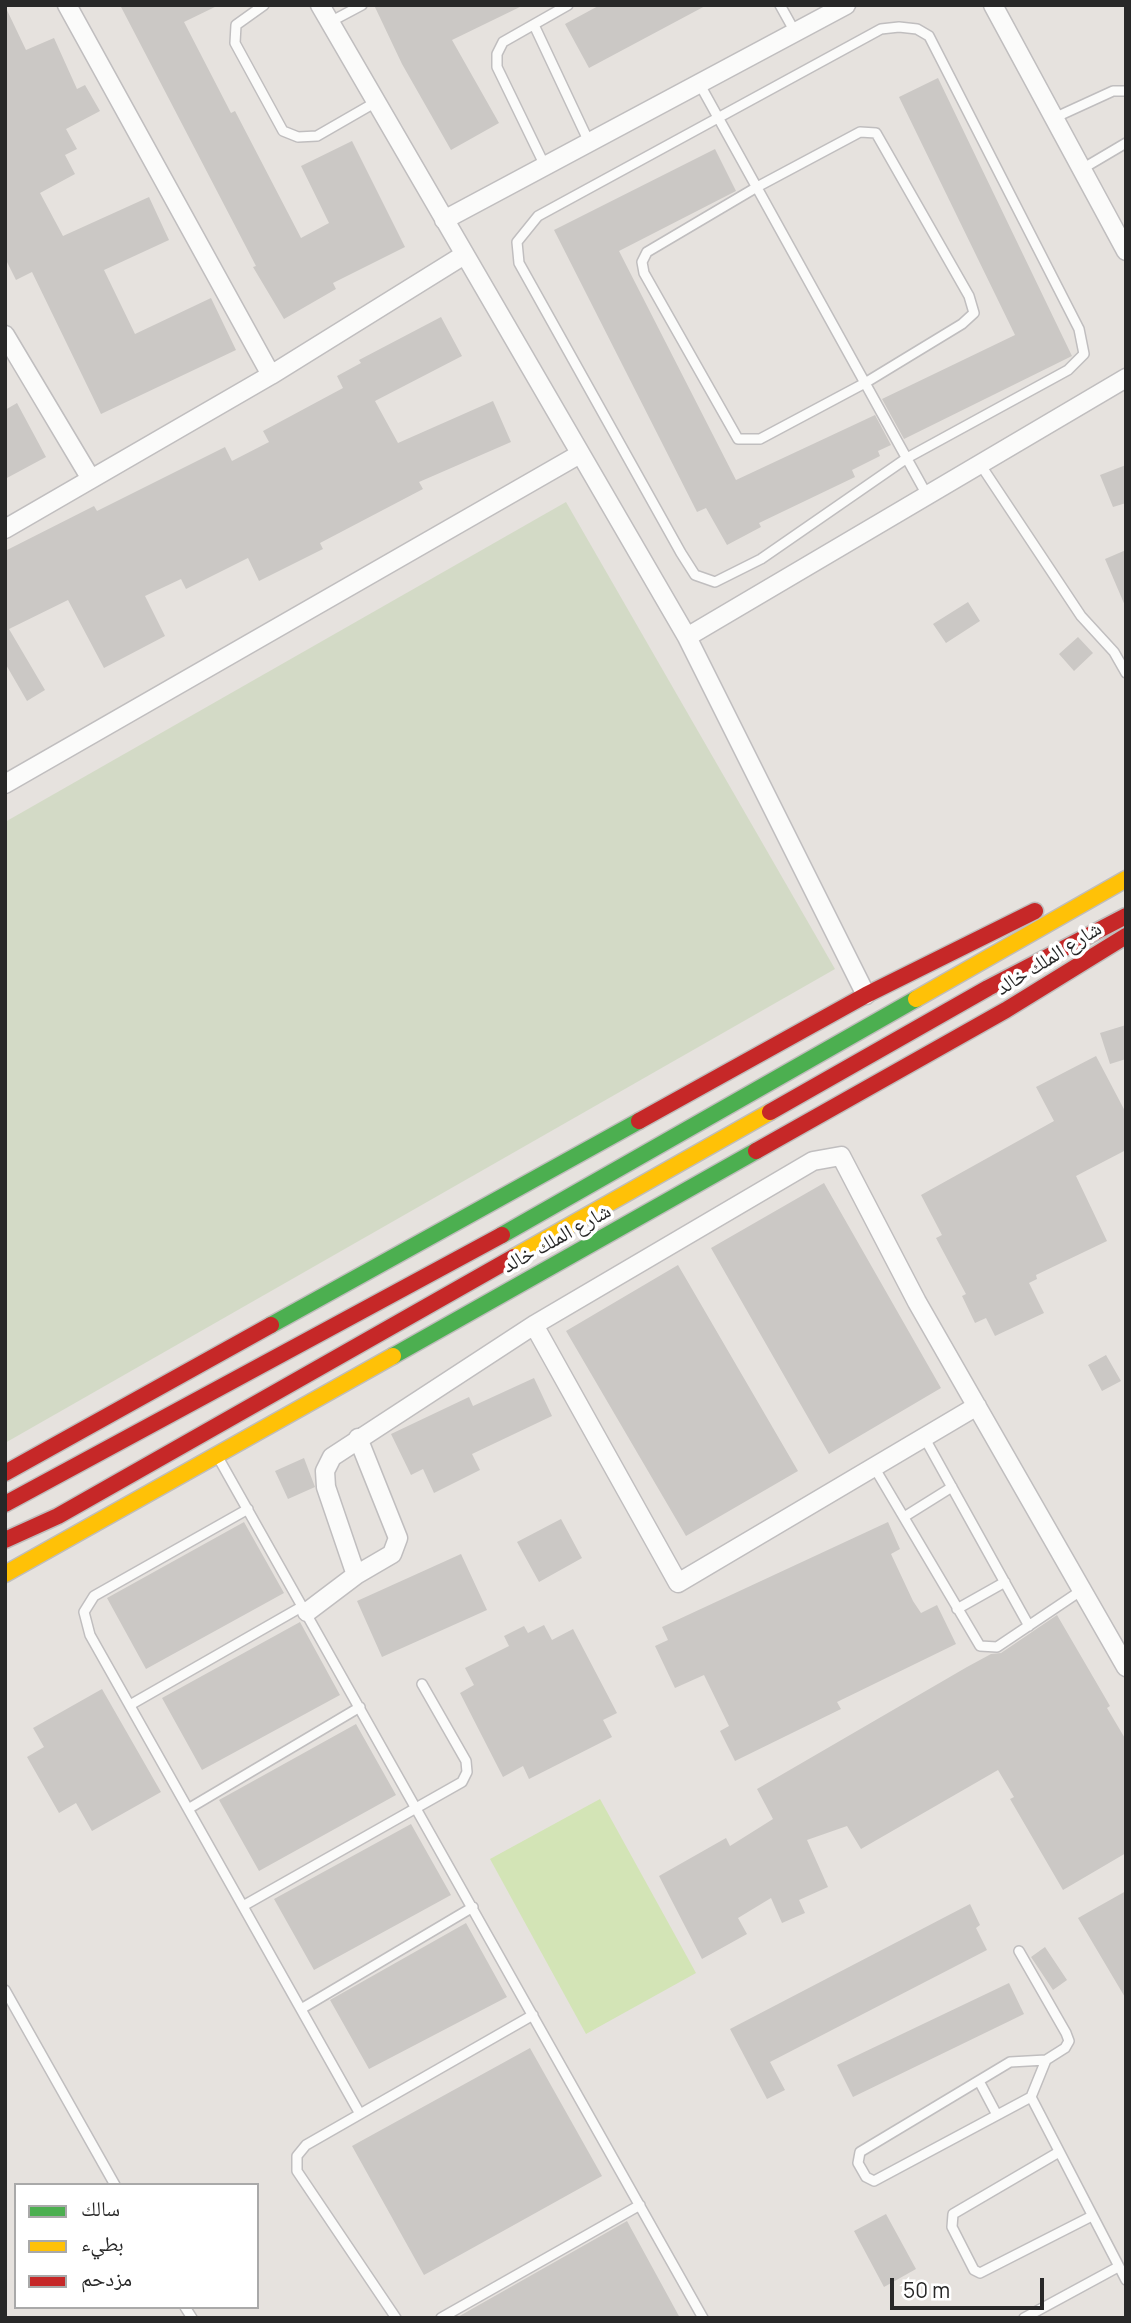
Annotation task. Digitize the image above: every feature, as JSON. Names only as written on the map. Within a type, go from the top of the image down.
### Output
[{"type":"main road","name":"شارع الملك خالد","points":[[5,1473],[866,995],[1126,866]]},
{"type":"main road","points":[[5,1504],[513,1229],[1126,879]]},
{"type":"main road","points":[[5,1540],[58,1516],[522,1250],[988,988],[1126,916]]},
{"type":"main road","name":"شارع الملك خالد","points":[[5,1574],[1006,1010],[1126,936]]},
{"type":"main road","points":[[5,1568],[25,1562]]},
{"type":"street","points":[[67,5],[271,375]]},
{"type":"street","points":[[320,5],[687,637],[866,995]]},
{"type":"street","points":[[444,220],[846,5]]},
{"type":"street","points":[[993,5],[1126,251]]},
{"type":"street","points":[[5,529],[271,375],[464,255]]},
{"type":"street","points":[[5,335],[91,479]]},
{"type":"street","points":[[687,637],[1126,378]]},
{"type":"street","points":[[5,784],[580,454]]},
{"type":"street","points":[[355,1575],[326,1487],[325,1471],[332,1457],[534,1325],[813,1161],[841,1156],[917,1302],[1126,1667]]},
{"type":"street","points":[[534,1325],[678,1583],[977,1406]]},
{"type":"street","points":[[305,1609],[391,1554],[398,1538],[358,1438]]},
{"type":"lane","points":[[264,5],[236,24],[234,43],[284,131],[298,137],[317,136],[376,102]]},
{"type":"lane","points":[[330,22],[362,5]]},
{"type":"lane","points":[[545,166],[497,67],[496,54],[503,42],[568,5]]},
{"type":"lane","points":[[780,5],[795,32]]},
{"type":"lane","points":[[534,24],[590,142]]},
{"type":"lane","points":[[881,29],[917,29],[929,36],[1079,328],[1084,354],[1068,370],[907,458],[761,559],[715,582],[695,575],[525,275],[519,263],[517,242],[538,216],[881,29]]},
{"type":"lane","points":[[699,83],[927,495]]},
{"type":"lane","points":[[1054,118],[1113,91],[1126,91]]},
{"type":"lane","points":[[860,132],[876,133],[970,296],[974,313],[962,324],[865,383],[760,439],[738,439],[644,273],[642,262],[647,252],[757,187],[847,137],[860,132]]},
{"type":"lane","points":[[1082,170],[1126,143]]},
{"type":"lane","points":[[980,464],[1081,616],[1114,652],[1126,673]]},
{"type":"lane","points":[[925,1437],[1029,1626]]},
{"type":"lane","points":[[217,1455],[703,2318]]},
{"type":"lane","points":[[874,1466],[975,1640],[985,1648],[996,1647],[1082,1590]]},
{"type":"lane","points":[[904,1517],[953,1487]]},
{"type":"lane","points":[[248,1509],[94,1596],[84,1612],[90,1635],[360,2114]]},
{"type":"lane","points":[[957,1609],[1005,1582]]},
{"type":"lane","points":[[130,1705],[305,1609]]},
{"type":"lane","points":[[243,1906],[462,1782],[467,1772],[466,1761],[422,1684]]},
{"type":"lane","points":[[188,1809],[360,1707]]},
{"type":"lane","points":[[301,2008],[473,1907]]},
{"type":"lane","points":[[1019,1951],[1069,2041],[1065,2048],[1046,2060],[1010,2062],[860,2152],[858,2163],[866,2178],[874,2181],[1031,2097],[1046,2060]]},
{"type":"lane","points":[[5,1990],[114,2183]]},
{"type":"lane","points":[[396,2318],[297,2171],[297,2156],[306,2145],[533,2015]]},
{"type":"lane","points":[[979,2081],[998,2115]]},
{"type":"lane","points":[[1031,2097],[1126,2280]]},
{"type":"lane","points":[[1059,2152],[953,2214],[952,2227],[974,2270],[980,2273],[1092,2216]]},
{"type":"lane","points":[[441,2318],[640,2205]]},
{"type":"lane","points":[[1024,2318],[1118,2267]]},
{"type":"green space","points":[[566,502],[835,969],[5,1443],[5,822]]},
{"type":"green space","points":[[600,1799],[696,1973],[586,2034],[490,1859]]},
{"type":"building","points":[[120,5],[219,5],[184,22],[231,113],[235,111],[301,238],[329,223],[301,166],[352,141],[405,247],[333,283],[336,289],[284,319],[253,267],[256,266]]},
{"type":"building","points":[[374,5],[524,5],[452,40],[499,123],[451,150],[402,64]]},
{"type":"building","points":[[600,5],[707,5],[589,68],[565,24]]},
{"type":"building","points":[[5,6],[26,50],[54,38],[77,89],[85,85],[100,111],[66,129],[77,149],[65,155],[75,174],[40,193],[63,236],[149,197],[169,240],[104,270],[135,334],[211,298],[236,350],[101,414],[32,272],[16,280],[5,258]]},
{"type":"building","points":[[938,78],[1072,356],[904,439],[882,399],[1015,335],[899,97]]},
{"type":"building","points":[[715,149],[736,191],[619,251],[736,480],[875,415],[891,445],[878,451],[880,456],[852,470],[855,477],[759,523],[761,527],[727,545],[706,508],[697,512],[554,230]]},
{"type":"building","points":[[441,317],[462,356],[375,401],[398,443],[493,401],[511,442],[419,482],[423,489],[320,543],[323,549],[259,581],[248,558],[186,589],[181,579],[145,596],[165,636],[104,668],[68,600],[9,629],[45,690],[27,701],[5,663],[5,551],[94,506],[97,511],[225,447],[232,461],[269,442],[263,431],[343,388],[337,376],[361,363],[359,360]]},
{"type":"building","points":[[17,403],[46,457],[5,479],[5,410]]},
{"type":"building","points":[[1126,465],[1126,503],[1113,507],[1100,475]]},
{"type":"building","points":[[1126,550],[1126,608],[1105,559]]},
{"type":"building","points":[[968,602],[980,621],[946,643],[933,624]]},
{"type":"building","points":[[1078,637],[1093,653],[1074,671],[1059,654]]},
{"type":"building","points":[[1126,1025],[1126,1059],[1110,1064],[1100,1033]]},
{"type":"building","points":[[1096,1056],[1126,1113],[1126,1150],[1076,1176],[1107,1241],[1036,1275],[1037,1279],[1029,1283],[1044,1313],[995,1336],[986,1318],[975,1323],[962,1296],[966,1294],[936,1238],[942,1235],[921,1195],[1054,1121],[1036,1087]]},
{"type":"building","points":[[824,1183],[941,1388],[829,1454],[711,1248]]},
{"type":"building","points":[[678,1265],[798,1471],[686,1536],[566,1331]]},
{"type":"building","points":[[1106,1355],[1121,1381],[1102,1391],[1088,1365]]},
{"type":"building","points":[[534,1378],[552,1416],[472,1454],[480,1470],[434,1493],[423,1469],[411,1475],[391,1434],[469,1397],[473,1406]]},
{"type":"building","points":[[304,1458],[315,1487],[288,1499],[275,1471]]},
{"type":"building","points":[[561,1519],[582,1558],[539,1582],[517,1542]]},
{"type":"building","points":[[244,1522],[284,1593],[146,1669],[107,1598]]},
{"type":"building","points":[[888,1522],[900,1549],[891,1554],[913,1601],[921,1613],[937,1605],[956,1644],[837,1702],[841,1709],[735,1761],[720,1731],[729,1726],[704,1675],[675,1688],[655,1646],[668,1640],[662,1627]]},
{"type":"building","points":[[461,1554],[487,1610],[382,1657],[357,1601]]},
{"type":"building","points":[[1057,1615],[1110,1706],[1107,1708],[1126,1740],[1126,1853],[1063,1890],[1010,1799],[1014,1797],[998,1770],[861,1849],[847,1826],[807,1840],[828,1887],[799,1900],[805,1913],[782,1923],[771,1898],[738,1918],[747,1934],[702,1959],[659,1876],[726,1838],[730,1846],[773,1819],[757,1789],[967,1667],[991,1654],[1001,1653]]},
{"type":"building","points":[[300,1622],[340,1695],[202,1770],[162,1698]]},
{"type":"building","points":[[544,1625],[552,1640],[573,1629],[617,1713],[603,1720],[612,1737],[529,1779],[523,1766],[503,1777],[460,1693],[474,1685],[465,1668],[509,1646],[504,1636],[524,1626],[528,1633]]},
{"type":"building","points":[[102,1689],[161,1792],[92,1831],[76,1803],[59,1813],[27,1757],[44,1747],[33,1728]]},
{"type":"building","points":[[356,1724],[396,1795],[259,1871],[219,1800]]},
{"type":"building","points":[[411,1824],[451,1895],[314,1970],[274,1899]]},
{"type":"building","points":[[1126,1891],[1126,1999],[1078,1918]]},
{"type":"building","points":[[970,1904],[980,1925],[976,1928],[987,1950],[770,2062],[785,2090],[767,2099],[730,2029]]},
{"type":"building","points":[[466,1923],[507,1997],[369,2069],[330,2000]]},
{"type":"building","points":[[1045,1947],[1067,1980],[1053,1990],[1031,1957]]},
{"type":"building","points":[[1009,1983],[1024,2014],[853,2097],[837,2065]]},
{"type":"building","points":[[530,2048],[602,2176],[424,2275],[352,2146]]},
{"type":"building","points":[[886,2214],[916,2269],[884,2287],[854,2231]]},
{"type":"building","points":[[627,2221],[680,2318],[456,2318]]},
{"type":"traffic: fast","points":[[502,1235],[916,999]]},
{"type":"traffic: fast","points":[[271,1325],[639,1121]]},
{"type":"traffic: fast","points":[[393,1356],[756,1151]]},
{"type":"traffic: slow","points":[[916,999],[1126,879]]},
{"type":"traffic: slow","points":[[514,1257],[770,1112]]},
{"type":"traffic: slow","points":[[5,1574],[393,1356]]},
{"type":"traffic: jam","points":[[639,1121],[866,995],[1035,911]]},
{"type":"traffic: jam","points":[[770,1112],[988,988],[1126,916]]},
{"type":"traffic: jam","points":[[756,1151],[1006,1010],[1126,936]]},
{"type":"traffic: jam","points":[[5,1504],[502,1235]]},
{"type":"traffic: jam","points":[[5,1540],[58,1516],[514,1257]]},
{"type":"traffic: jam","points":[[5,1473],[271,1325]]}]
